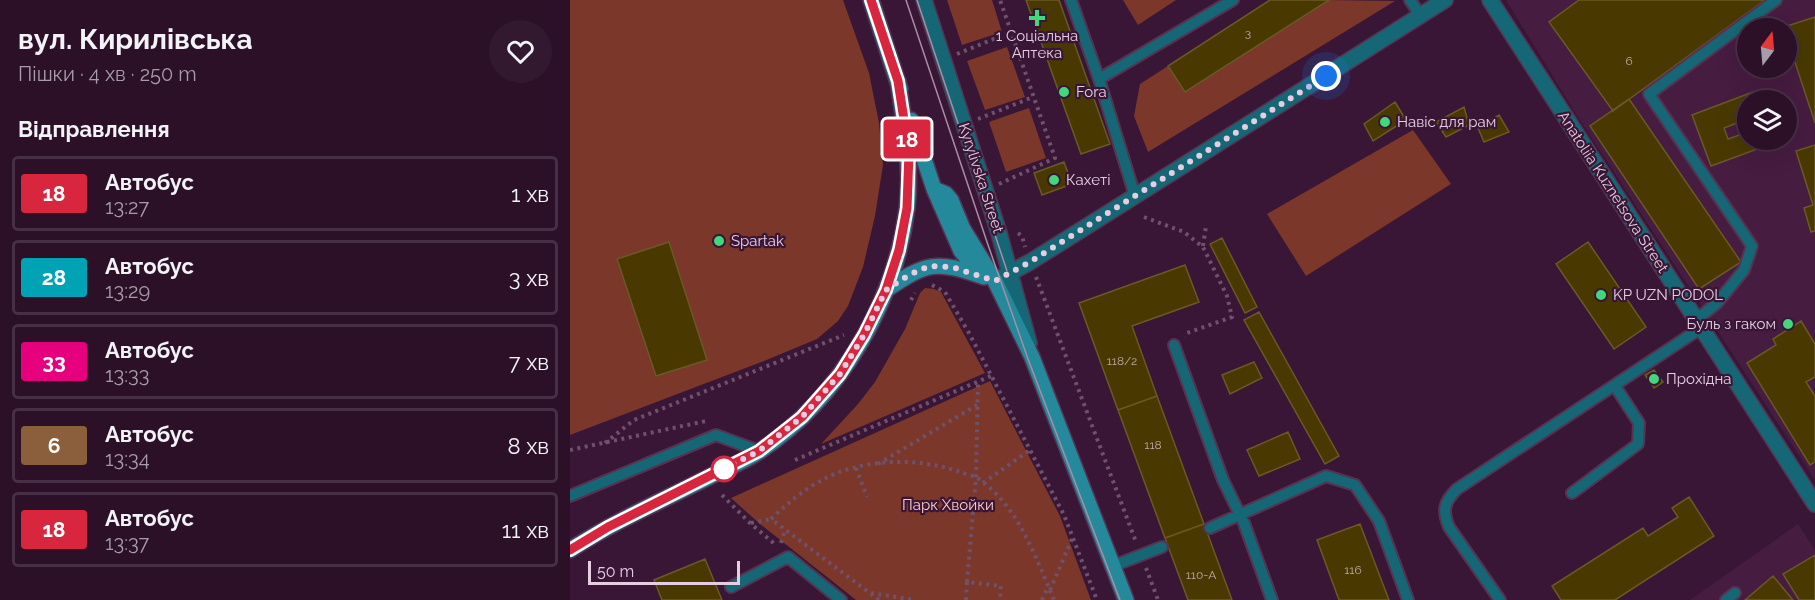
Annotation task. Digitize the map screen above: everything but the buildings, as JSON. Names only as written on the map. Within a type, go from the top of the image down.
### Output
[{"type":"street","name":"Kyrylivska Street","points":[[871,0],[934,189],[946,194],[951,200],[963,229],[995,281],[1032,357],[1126,600]]},
{"type":"street","name":"Kyrylivska Street","points":[[924,0],[1011,272],[1032,357]]},
{"type":"street","points":[[886,290],[909,275],[929,266],[952,267],[995,281],[1030,262],[1445,0]]},
{"type":"street","name":"Anatoliia Kuznetsova Street","points":[[1490,0],[1815,504]]},
{"type":"street","points":[[570,550],[608,527],[759,451],[802,417],[840,374],[864,335],[886,290],[899,250],[907,208],[909,152],[898,81]]},
{"type":"lane","points":[[1071,0],[1099,79],[1135,196]]},
{"type":"lane","points":[[1099,79],[1233,0]]},
{"type":"lane","points":[[1410,0],[1421,16]]},
{"type":"lane","points":[[1500,600],[1449,527],[1444,516],[1449,497],[1457,489],[1615,386],[1699,324],[1744,270],[1752,246],[1649,94],[1776,0]]},
{"type":"lane","points":[[1174,345],[1223,480],[1240,515],[1272,600]]},
{"type":"lane","points":[[1572,493],[1638,444],[1639,423],[1615,386]]},
{"type":"lane","points":[[570,496],[716,435],[759,451]]},
{"type":"lane","points":[[1210,528],[1326,476],[1355,485],[1379,521],[1408,600]]},
{"type":"lane","points":[[1113,566],[1162,547]]},
{"type":"lane","points":[[730,587],[788,557],[840,600]]},
{"type":"path","points":[[999,184],[1055,158],[1000,0]]},
{"type":"path","points":[[956,54],[1011,32]]},
{"type":"path","points":[[977,120],[1033,97]]},
{"type":"path","points":[[1144,217],[1184,232],[1203,247],[1227,296],[1232,317],[1187,333],[1181,340],[1182,366]]},
{"type":"path","points":[[1203,247],[1206,226]]},
{"type":"path","points":[[1022,236],[1158,600]]},
{"type":"path","points":[[926,285],[935,285],[945,292],[969,333],[1064,515],[1097,600]]},
{"type":"path","points":[[911,300],[917,290]]},
{"type":"path","points":[[605,443],[634,420],[845,335]]},
{"type":"path","points":[[795,460],[991,376]]},
{"type":"path","points":[[966,600],[976,477],[978,381]]},
{"type":"path","points":[[877,464],[978,404]]},
{"type":"path","points":[[570,450],[711,420]]},
{"type":"path","points":[[982,483],[1030,450]]},
{"type":"path","points":[[750,523],[771,519],[795,497],[823,479],[856,468],[910,462],[945,467],[976,477],[1001,498],[1021,528],[1054,600]]},
{"type":"path","points":[[856,468],[867,497]]},
{"type":"path","points":[[722,495],[779,549],[785,530]]},
{"type":"path","points":[[771,519],[879,600]]},
{"type":"path","points":[[1042,600],[1072,539]]},
{"type":"path","points":[[968,582],[1001,586],[1000,600]]},
{"type":"path","points":[[869,592],[915,600]]},
{"type":"shaded area","points":[[1506,0],[1815,0],[1815,480],[1576,114]]},
{"type":"shaded area","points":[[1798,524],[1815,550],[1815,600],[1690,600]]},
{"type":"green space","name":"Spartak","points":[[570,0],[843,0],[869,73],[879,123],[883,165],[875,216],[863,267],[848,306],[838,321],[817,339],[570,435]]},
{"type":"green space","points":[[947,0],[992,0],[1002,32],[962,45]]},
{"type":"green space","points":[[1123,0],[1176,0],[1138,25]]},
{"type":"green space","points":[[1329,0],[1395,1],[1148,152],[1134,116],[1140,84],[1168,66],[1185,92]]},
{"type":"green space","points":[[1007,47],[1025,97],[985,110],[967,61]]},
{"type":"green space","points":[[1029,108],[1046,158],[1006,172],[989,122]]},
{"type":"green space","points":[[1413,130],[1451,184],[1306,276],[1267,214]]},
{"type":"green space","points":[[925,288],[941,292],[985,373],[821,444],[875,382],[905,329],[920,293]]},
{"type":"green space","name":"Парк Хвойки","points":[[990,381],[1060,516],[1091,600],[856,600],[760,524],[731,498]]},
{"type":"tram line","points":[[906,0],[1028,359],[1120,600]]},
{"type":"tram line","points":[[917,0],[1007,271]]},
{"type":"bus line","name":"18","points":[[570,550],[608,527],[759,451],[802,417],[840,374],[864,335],[886,290],[899,250],[907,208],[909,152],[898,81],[871,0]]},
{"type":"place","name":"1 Соціальна Аптека","points":[[1037,18]]},
{"type":"place","name":"Fora","points":[[1064,92]]},
{"type":"place","name":"Навіс для рам","points":[[1385,122]]},
{"type":"place","name":"Кахеті","points":[[1054,180]]},
{"type":"place","name":"Spartak","points":[[719,241]]},
{"type":"place","name":"KP UZN PODOL","points":[[1601,295]]},
{"type":"place","name":"Буль з гаком","points":[[1788,324]]},
{"type":"place","name":"Прохідна","points":[[1654,379]]},
{"type":"route","points":[[724,469],[759,451],[802,417],[840,374],[864,335],[886,290],[909,275],[929,266],[952,267],[995,281],[1030,262],[1326,76]]}]
